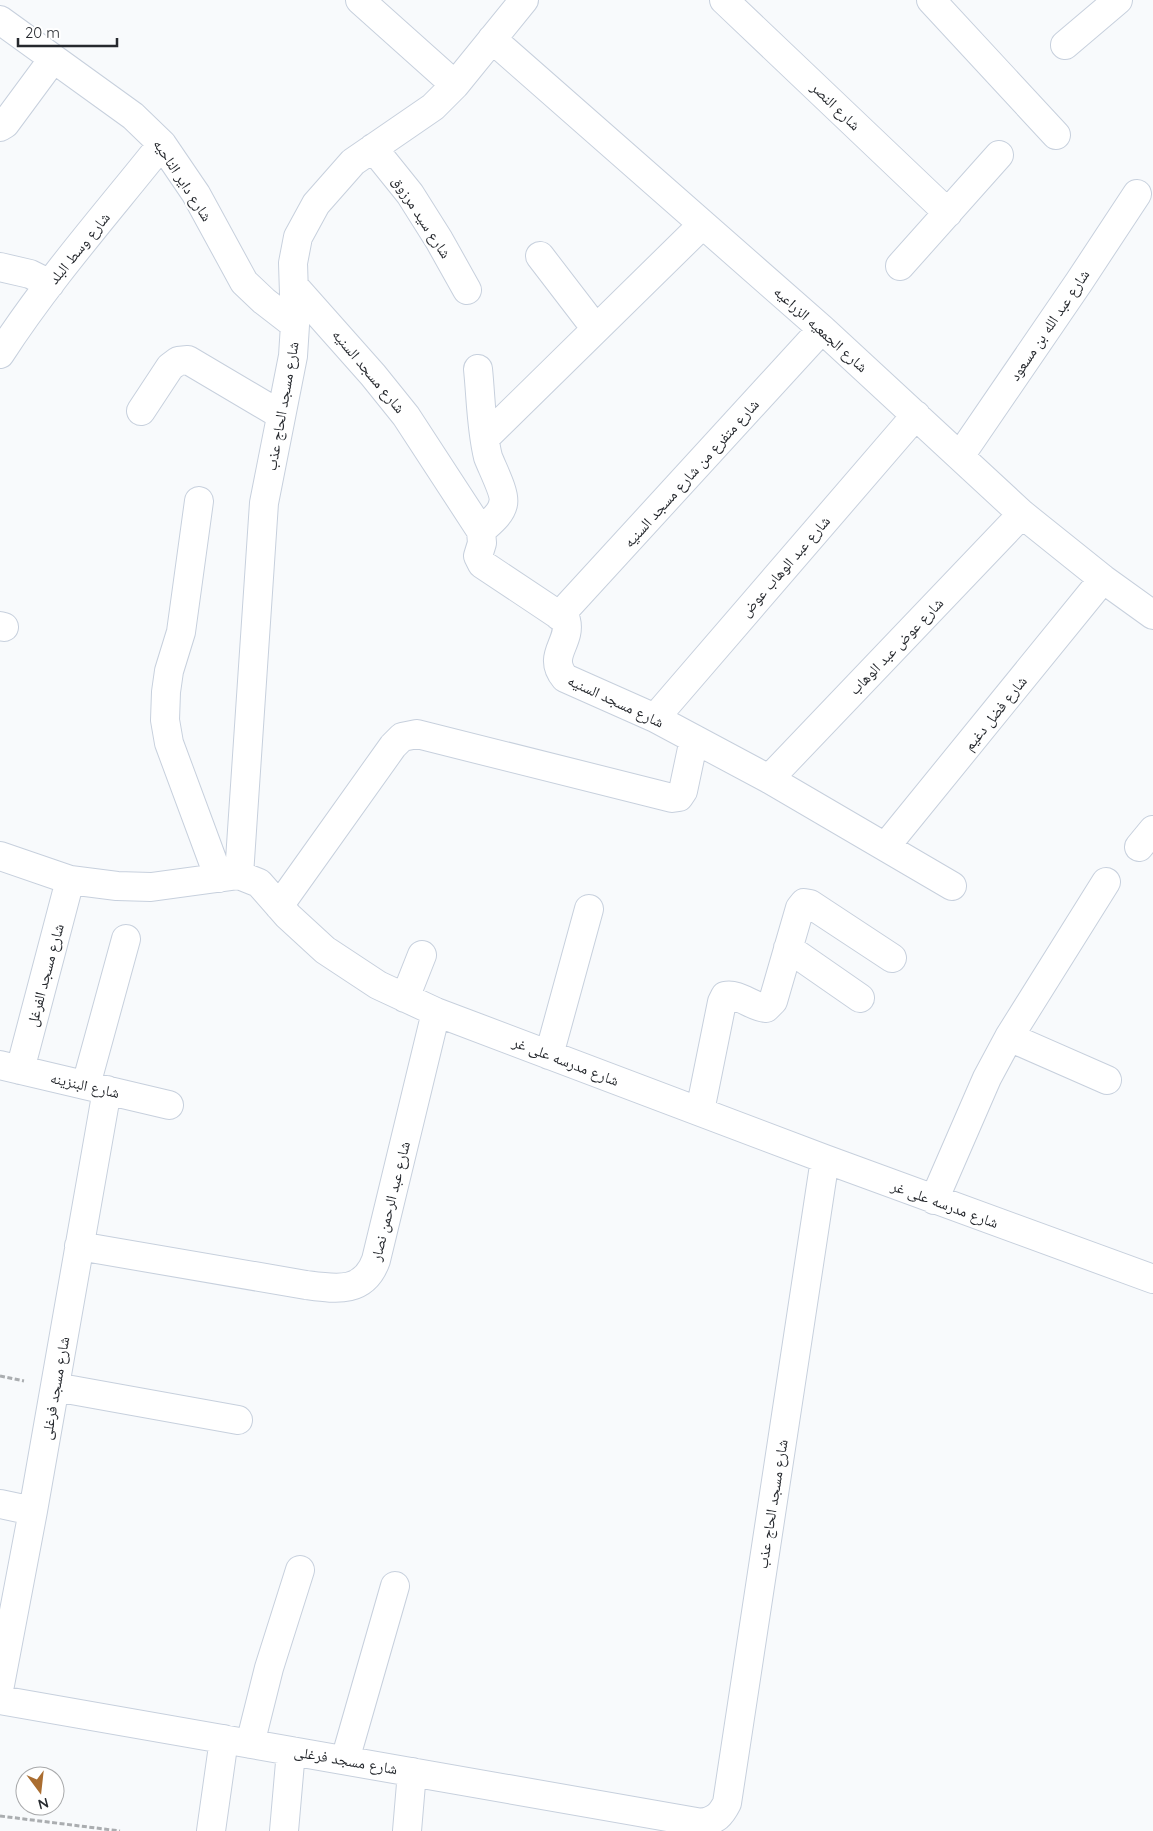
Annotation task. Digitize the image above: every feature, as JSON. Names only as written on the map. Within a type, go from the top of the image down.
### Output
[{"type":"street","points":[[360,0],[455,86]]},
{"type":"street","name":"شارع مسجد الحاج عذب","points":[[229,877],[264,502],[293,356],[295,325],[293,263],[298,237],[316,204],[353,162],[433,107],[455,86],[524,0]]},
{"type":"street","name":"شارع النصر","points":[[724,0],[948,213]]},
{"type":"street","points":[[931,0],[1056,134]]},
{"type":"street","points":[[1065,45],[1118,0]]},
{"type":"street","name":"شارع داير الناحيه","points":[[0,20],[133,116],[162,144],[196,194],[244,282],[264,301],[295,325]]},
{"type":"street","name":"شارع الجمعيه الزراعيه","points":[[492,39],[822,329],[1022,514],[1103,579],[1153,614]]},
{"type":"street","points":[[0,127],[5,124],[54,59]]},
{"type":"street","name":"شارع وسط البلد","points":[[0,354],[50,284],[162,144]]},
{"type":"street","name":"شارع سيد مرزوق","points":[[373,148],[410,194],[440,240],[466,290]]},
{"type":"street","points":[[900,266],[999,155]]},
{"type":"street","name":"شارع عبد الله بن مسعود","points":[[960,456],[1138,194]]},
{"type":"street","points":[[485,438],[702,225]]},
{"type":"street","points":[[540,256],[596,329]]},
{"type":"street","points":[[0,266],[30,274],[50,284]]},
{"type":"street","name":"شارع مسجد السنيه","points":[[294,286],[367,368],[406,416],[481,531]]},
{"type":"street","name":"شارع متفرع من شارع مسجد السنيه","points":[[559,616],[822,329]]},
{"type":"street","points":[[141,411],[170,367],[178,361],[188,360],[281,415]]},
{"type":"street","points":[[478,369],[488,456],[502,493],[504,504],[481,531],[482,543],[478,556],[482,564],[559,616]]},
{"type":"street","name":"شارع عبد الوهاب عوض","points":[[655,718],[916,415]]},
{"type":"street","points":[[0,856],[70,880],[117,886],[151,887],[229,877],[170,743],[165,720],[169,671],[181,632],[198,501]]},
{"type":"street","name":"شارع عوض عبد الوهاب","points":[[769,779],[1022,514]]},
{"type":"street","name":"شارع فضل دغيم","points":[[886,846],[1103,579]]},
{"type":"street","name":"شارع مسجد السنيه","points":[[559,616],[566,620],[568,629],[557,658],[558,670],[565,678],[655,718],[769,779],[952,886]]},
{"type":"street","points":[[279,906],[402,737],[416,734],[672,798],[679,797],[683,791],[694,739]]},
{"type":"street","name":"شارع مدرسه على غر","points":[[229,877],[259,883],[279,906],[325,950],[378,985],[436,1012],[934,1200],[1153,1279]]},
{"type":"street","name":"شارع مسجد الفرغل","points":[[10,1068],[70,880]]},
{"type":"street","points":[[934,1200],[987,1078],[1009,1038],[1106,882]]},
{"type":"street","points":[[700,1111],[722,1002],[725,996],[732,994],[759,1007],[766,1008],[773,1001],[800,908],[804,903],[810,904],[892,958]]},
{"type":"street","points":[[549,1055],[589,909]]},
{"type":"street","name":"شارع مسجد فرغلى","points":[[0,1685],[80,1246],[97,1087],[126,939]]},
{"type":"street","points":[[788,948],[860,998]]},
{"type":"street","points":[[406,998],[422,955]]},
{"type":"street","name":"شارع عبد الرحمن نصار","points":[[80,1246],[306,1285],[342,1288],[352,1286],[368,1277],[376,1260],[436,1012]]},
{"type":"street","points":[[1009,1038],[1107,1080]]},
{"type":"street","name":"شارع البنزينه","points":[[10,1068],[169,1105]]},
{"type":"street","name":"شارع مسجد الحاج عذب","points":[[691,1821],[702,1823],[713,1820],[722,1813],[727,1803],[824,1159]]},
{"type":"street","points":[[55,1388],[238,1420]]},
{"type":"street","points":[[0,1504],[33,1511]]},
{"type":"street","points":[[211,1831],[237,1741],[269,1668],[300,1570]]},
{"type":"street","points":[[345,1760],[395,1586]]},
{"type":"street","name":"شارع مسجد فرغلى","points":[[0,1700],[691,1821]]},
{"type":"street","points":[[284,1831],[291,1751]]},
{"type":"street","points":[[407,1831],[412,1772]]},
{"type":"path","points":[[0,1816],[120,1831]]}]
